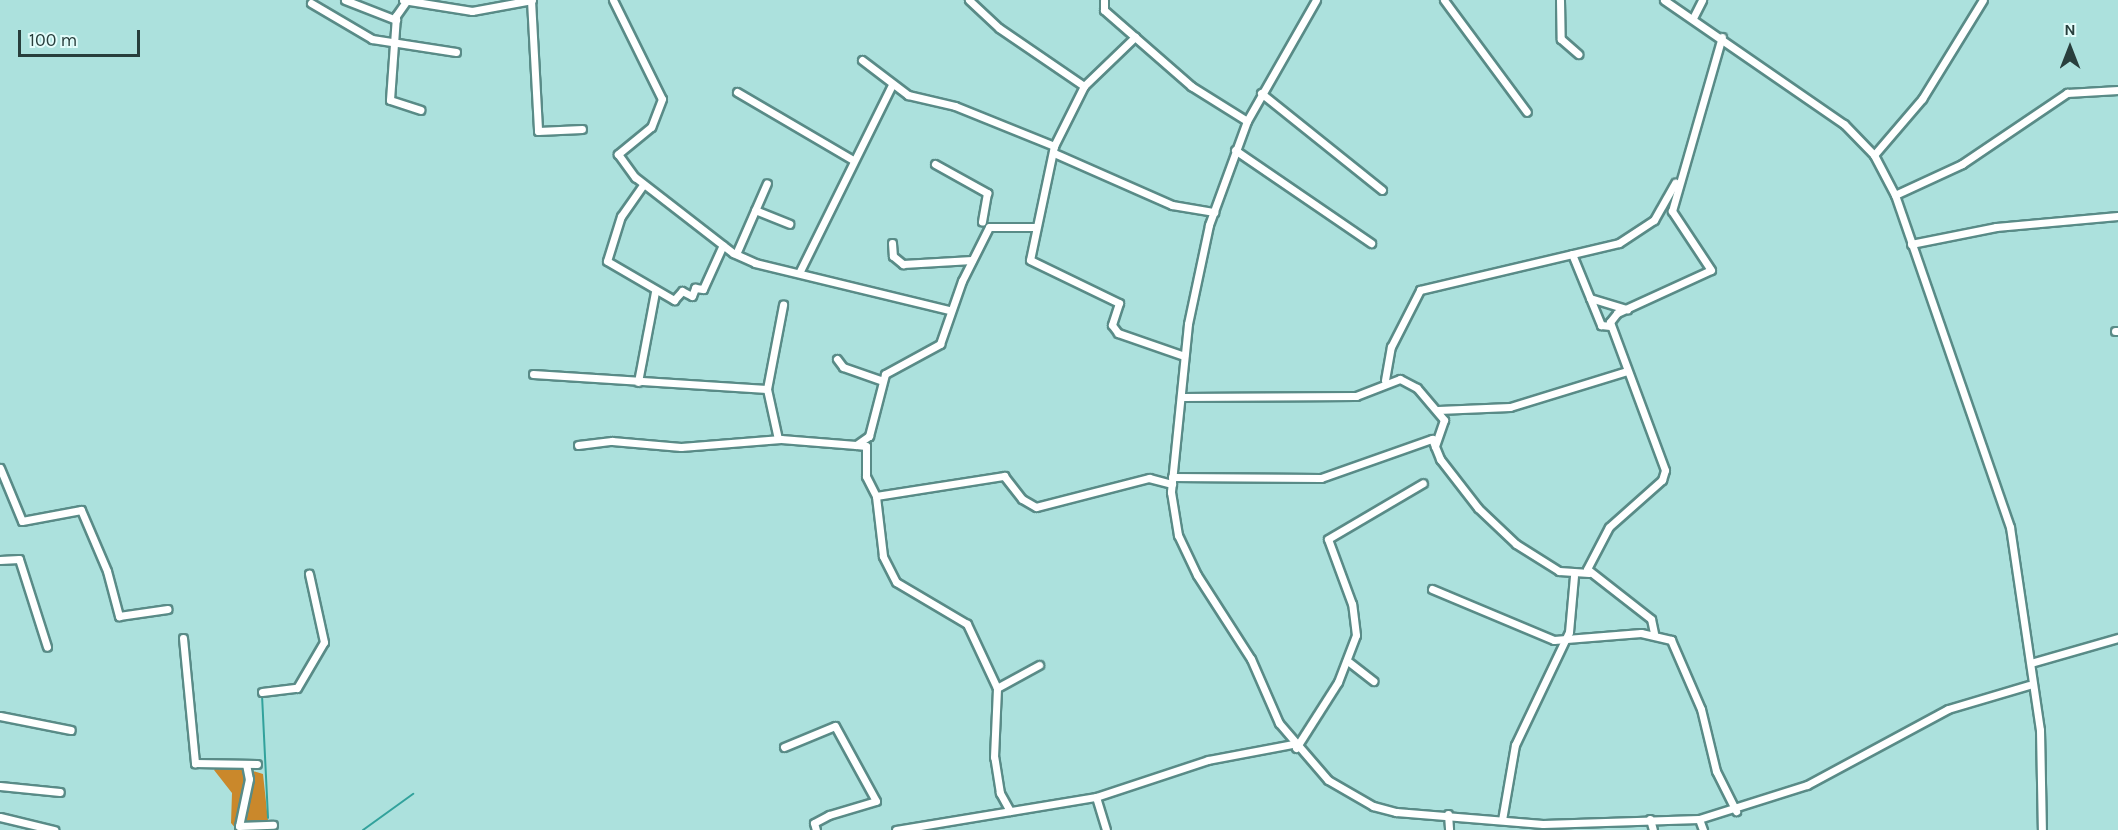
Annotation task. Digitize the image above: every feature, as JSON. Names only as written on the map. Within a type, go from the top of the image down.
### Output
[{"type":"street","points":[[345,0],[396,20]]},
{"type":"street","points":[[420,110],[390,102],[396,20],[404,1],[472,10],[532,0],[538,131],[582,129]]},
{"type":"street","points":[[613,0],[662,99],[651,127],[617,156],[643,185],[736,254],[950,310]]},
{"type":"street","points":[[969,0],[999,28],[1084,86]]},
{"type":"street","points":[[1104,0],[1104,10],[1191,86],[1247,121]]},
{"type":"street","points":[[1316,0],[1247,121],[1214,212],[1184,356],[1182,397],[1172,480],[1174,521],[1185,551],[1251,659],[1295,746],[1328,780],[1373,806],[1502,820],[1699,819],[1736,811],[1808,785],[1948,708],[2029,685]]},
{"type":"street","points":[[1444,0],[1527,112]]},
{"type":"street","points":[[1560,0],[1561,39],[1578,54]]},
{"type":"street","points":[[1664,0],[1722,37],[1844,124],[1874,155],[1895,195],[2010,527],[2031,663],[2029,685],[2040,730],[2042,830]]},
{"type":"street","points":[[1693,18],[1702,0]]},
{"type":"street","points":[[1874,155],[1922,99],[1983,0]]},
{"type":"street","points":[[311,3],[350,30],[394,45],[456,52]]},
{"type":"street","points":[[1135,37],[1084,86],[1054,149],[1035,227],[1032,262],[1119,303],[1112,325],[1118,333],[1184,356]]},
{"type":"street","points":[[1610,326],[1626,309],[1711,270],[1672,211],[1678,177],[1722,37]]},
{"type":"street","points":[[862,60],[892,85],[1054,149],[1172,205],[1214,212]]},
{"type":"street","points":[[800,271],[892,85]]},
{"type":"street","points":[[1895,195],[1962,164],[2067,93],[2118,90]]},
{"type":"street","points":[[737,92],[853,160]]},
{"type":"street","points":[[1261,93],[1382,190]]},
{"type":"street","points":[[1235,150],[1371,243]]},
{"type":"street","points":[[935,164],[987,193],[982,222]]},
{"type":"street","points":[[1386,380],[1391,346],[1420,290],[1619,243],[1645,229],[1678,177]]},
{"type":"street","points":[[736,254],[767,183]]},
{"type":"street","points":[[643,185],[621,216],[607,261],[655,292],[674,300],[682,291],[692,296],[695,288],[703,289],[723,245]]},
{"type":"street","points":[[755,210],[789,224]]},
{"type":"street","points":[[1911,244],[1996,227],[2118,216]]},
{"type":"street","points":[[856,445],[869,436],[883,381],[892,369],[940,344],[950,310],[989,227],[1035,227]]},
{"type":"street","points":[[892,243],[893,256],[903,264],[972,260]]},
{"type":"street","points":[[1572,254],[1601,325],[1610,326]]},
{"type":"street","points":[[638,382],[655,292]]},
{"type":"street","points":[[1590,298],[1626,309]]},
{"type":"street","points":[[777,439],[767,389],[783,305]]},
{"type":"street","points":[[1589,573],[1588,561],[1609,527],[1662,480],[1665,470],[1610,326]]},
{"type":"street","points":[[837,358],[843,367],[883,381]]},
{"type":"street","points":[[1438,410],[1510,407],[1627,371]]},
{"type":"street","points":[[533,374],[767,389]]},
{"type":"street","points":[[1182,397],[1356,396],[1386,380],[1411,383],[1438,410],[1444,420],[1435,446]]},
{"type":"street","points":[[578,445],[612,441],[681,447],[777,439],[866,446],[867,482],[876,496],[883,556],[896,582],[967,624],[997,688],[994,757],[1000,793],[1010,811]]},
{"type":"street","points":[[876,496],[1004,476],[1022,499],[1036,507],[1149,478],[1172,480],[1321,478],[1432,439],[1478,508],[1516,544],[1546,566],[1574,576],[1589,573],[1651,619],[1654,633]]},
{"type":"street","points":[[0,468],[22,521],[81,510],[107,571],[119,616],[167,609]]},
{"type":"street","points":[[896,830],[1096,797],[1208,760],[1295,746],[1348,662],[1356,635],[1352,604],[1328,539],[1423,483]]},
{"type":"street","points":[[0,560],[19,559],[47,647]]},
{"type":"street","points":[[262,692],[297,688],[324,642],[309,574]]},
{"type":"street","points":[[1502,820],[1515,745],[1566,642],[1574,576]]},
{"type":"street","points":[[1432,589],[1566,642],[1654,633],[1675,645],[1701,708],[1716,771],[1736,811]]},
{"type":"street","points":[[183,638],[195,763],[257,764]]},
{"type":"street","points":[[2031,663],[2118,638]]},
{"type":"street","points":[[1348,662],[1373,681]]},
{"type":"street","points":[[997,688],[1039,665]]},
{"type":"street","points":[[0,717],[70,730]]},
{"type":"street","points":[[784,747],[835,726],[876,801],[829,815],[814,823],[816,830]]},
{"type":"street","points":[[246,764],[249,779],[239,826],[273,825]]},
{"type":"street","points":[[0,786],[60,792]]},
{"type":"street","points":[[1096,797],[1106,830]]},
{"type":"street","points":[[1448,814],[1449,830]]},
{"type":"street","points":[[0,817],[54,830]]},
{"type":"street","points":[[1650,819],[1653,830]]},
{"type":"street","points":[[1699,819],[1703,830]]},
{"type":"shaded area","points":[[222,762],[263,774],[269,830],[237,830],[231,823],[232,793],[214,770]]},
{"type":"waterway","points":[[262,695],[268,818]]},
{"type":"waterway","points":[[363,830],[413,794]]}]
